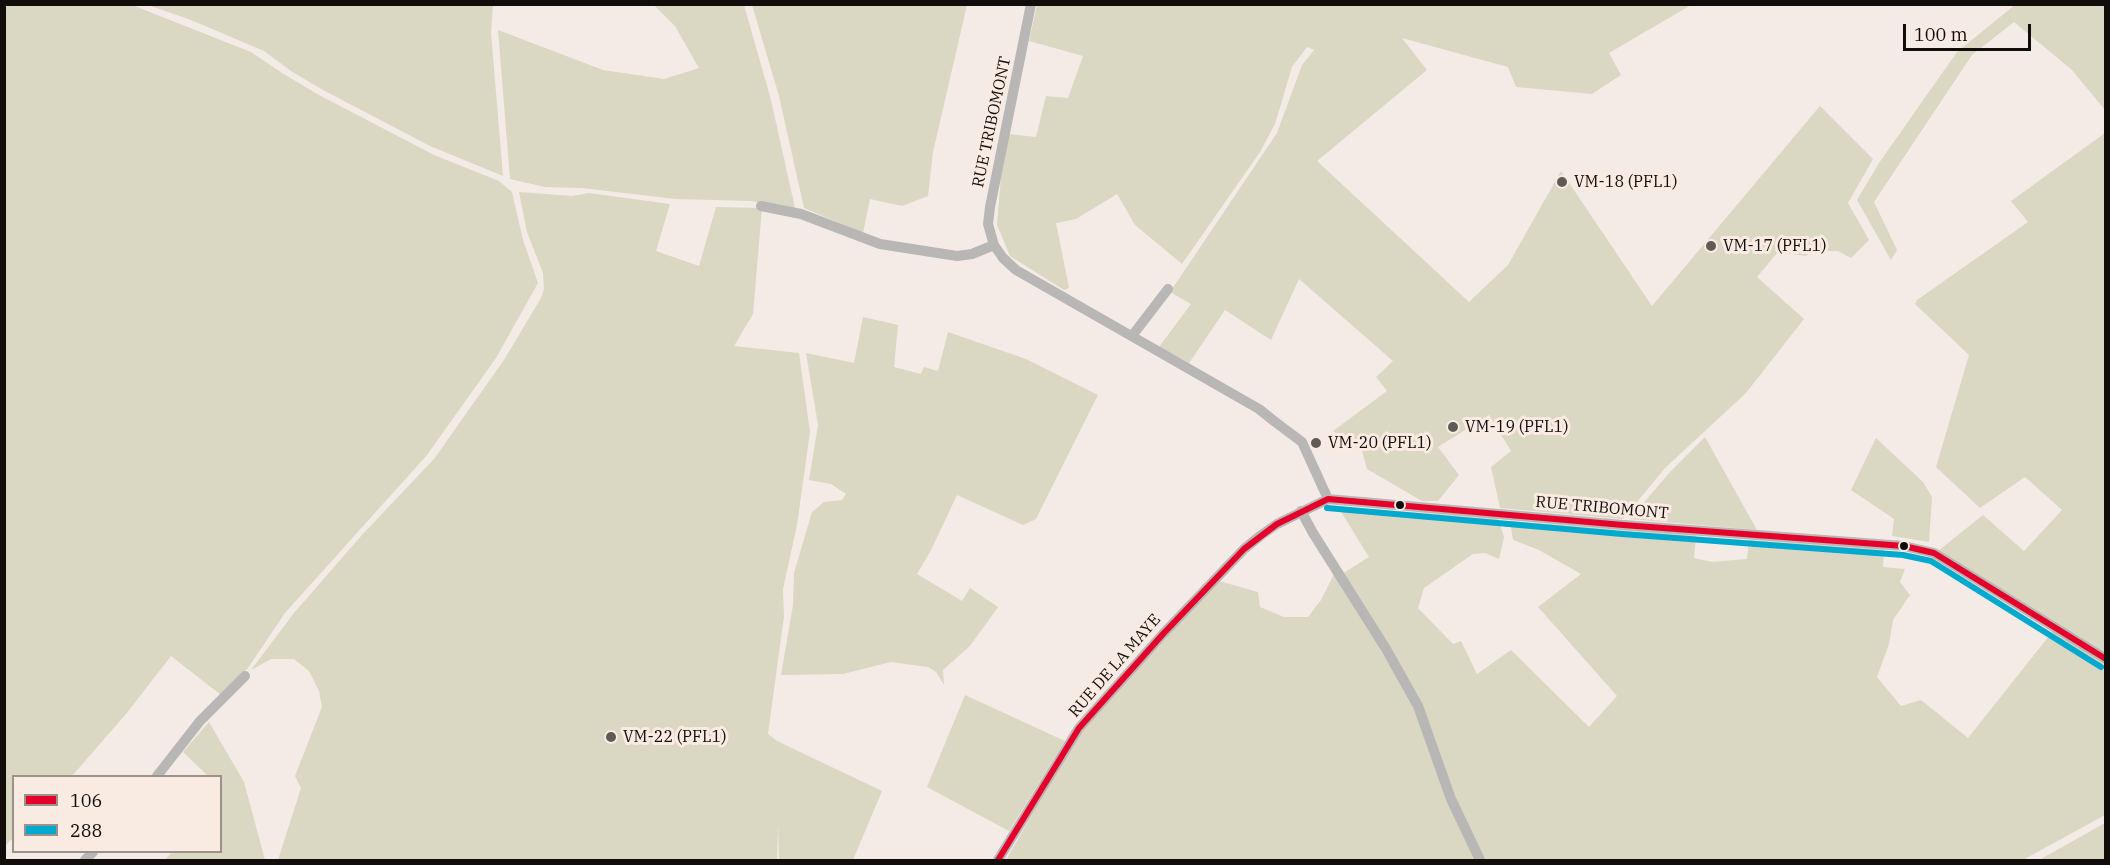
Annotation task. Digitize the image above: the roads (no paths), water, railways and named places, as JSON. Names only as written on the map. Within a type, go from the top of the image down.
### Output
[{"type":"street","name":"RUE TRIBOMONT","points":[[994,245],[988,224],[990,207],[1031,4]]},
{"type":"street","points":[[760,206],[801,214],[880,244],[957,256],[972,254],[994,245],[1003,258],[1016,270],[1259,409],[1302,442],[1329,499]]},
{"type":"street","points":[[1132,336],[1168,289]]},
{"type":"street","name":"RUE TRIBOMONT","points":[[1329,499],[1623,525],[1904,546],[1934,553],[2106,659]]},
{"type":"street","name":"RUE DE LA MAYE","points":[[998,861],[1080,728],[1162,634],[1231,563],[1269,530],[1301,511],[1329,499]]},
{"type":"street","points":[[1301,511],[1386,649],[1418,706],[1451,799],[1480,861]]},
{"type":"street","points":[[159,775],[200,721],[244,676]]},
{"type":"place","name":"VM-18 (PFL1)","points":[[1562,182]]},
{"type":"place","name":"VM-17 (PFL1)","points":[[1711,246]]},
{"type":"place","name":"VM-19 (PFL1)","points":[[1453,427]]},
{"type":"place","name":"VM-20 (PFL1)","points":[[1316,443]]},
{"type":"place","name":"VM-22 (PFL1)","points":[[611,737]]}]
